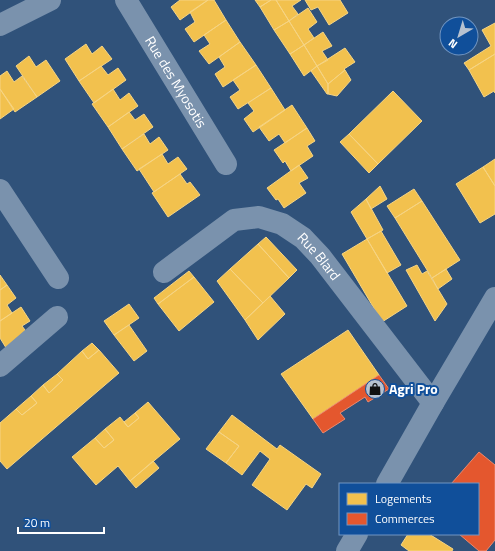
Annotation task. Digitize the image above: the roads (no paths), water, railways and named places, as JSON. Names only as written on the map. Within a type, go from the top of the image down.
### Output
[{"type":"street","points":[[0,25],[50,0]]},
{"type":"street","name":"Rue des Myosotis","points":[[126,0],[226,164]]},
{"type":"street","points":[[0,190],[58,278]]},
{"type":"street","name":"Rue Blard","points":[[164,272],[234,220],[259,217],[282,224],[304,238],[320,256],[433,403]]},
{"type":"street","points":[[387,483],[495,298]]},
{"type":"street","points":[[0,366],[57,317]]},
{"type":"street","points":[[347,551],[356,535]]},
{"type":"place","name":"Agri Pro","points":[[375,389]]}]
